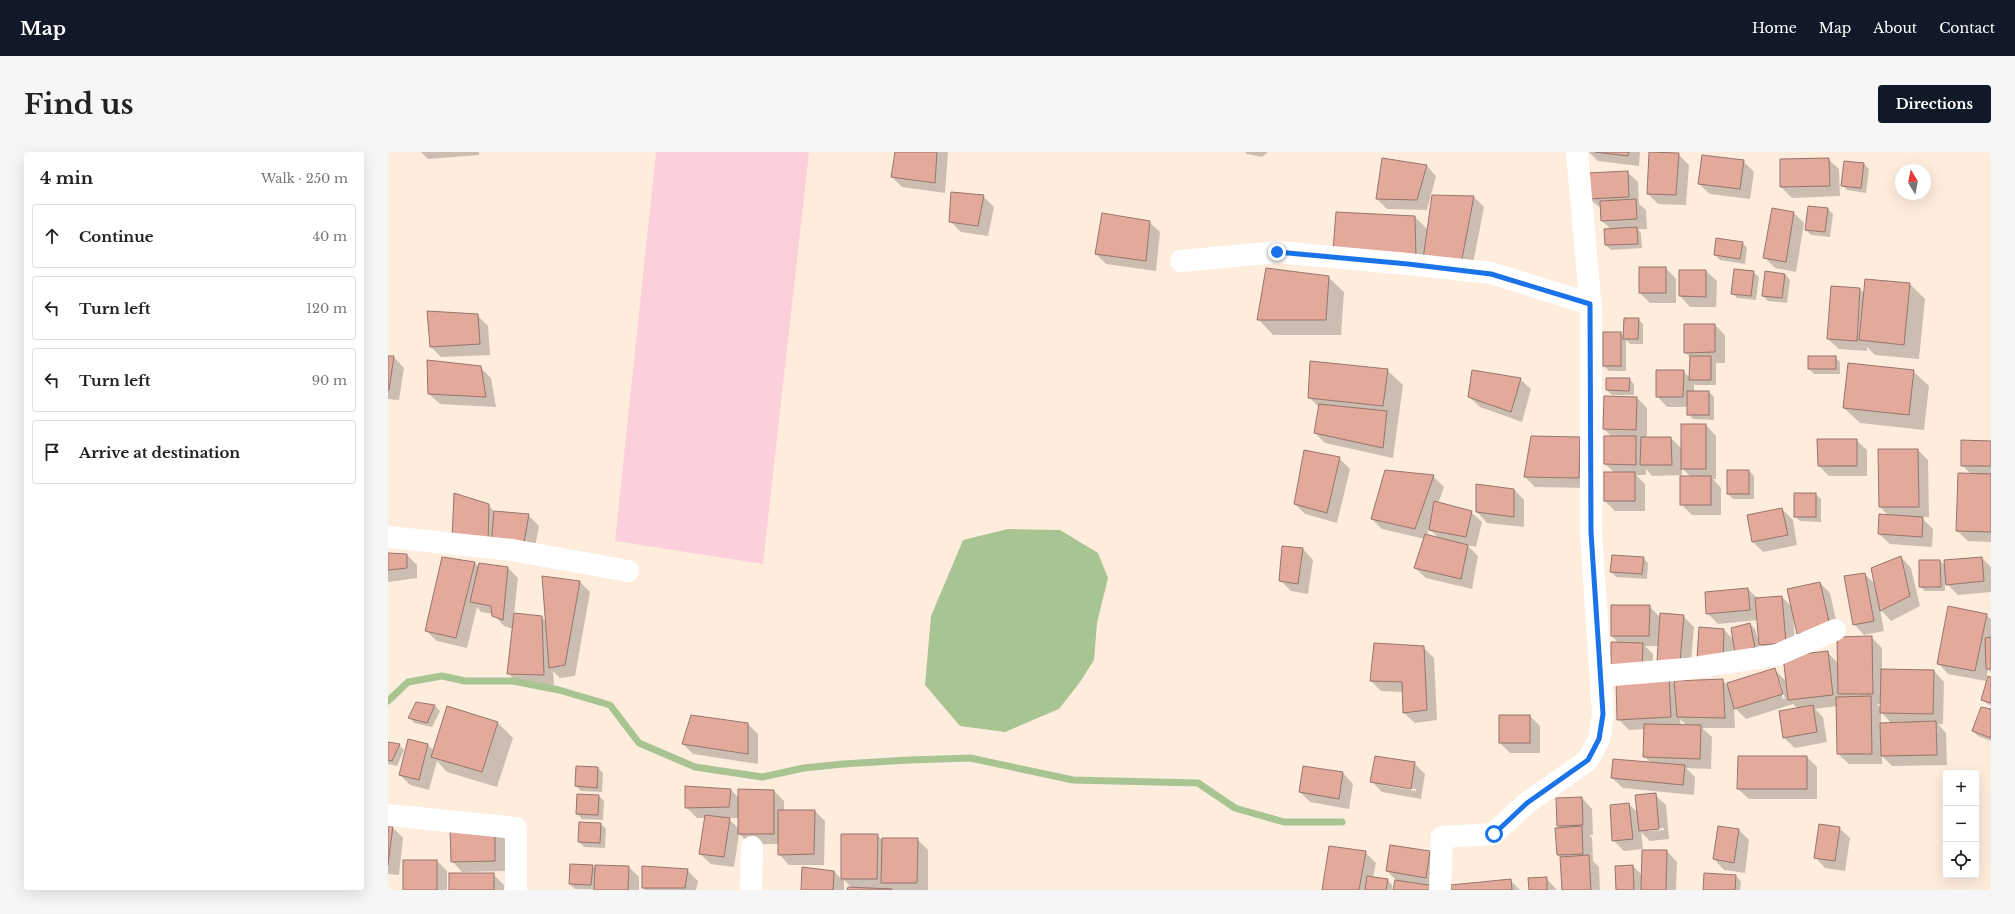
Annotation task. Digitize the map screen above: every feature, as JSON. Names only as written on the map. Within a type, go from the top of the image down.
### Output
[{"type":"street","points":[[1440,890],[1442,837],[1494,834],[1527,803],[1588,760],[1599,739],[1603,714],[1591,532],[1590,304],[1577,152]]},
{"type":"street","points":[[1181,261],[1277,252],[1408,264],[1491,274],[1590,304]]},
{"type":"street","points":[[388,537],[512,550],[628,571]]},
{"type":"street","points":[[1600,676],[1686,669],[1777,655],[1835,630]]},
{"type":"street","points":[[388,816],[516,828],[516,890]]},
{"type":"street","points":[[751,890],[752,847]]},
{"type":"shaded area","points":[[656,152],[809,152],[763,564],[615,541]]},
{"type":"shaded area","points":[[1008,529],[1060,530],[1098,553],[1108,578],[1097,623],[1094,660],[1080,682],[1059,709],[1005,732],[960,726],[925,685],[931,616],[963,540]]},
{"type":"building","points":[[895,152],[937,152],[935,183],[891,177]]},
{"type":"building","points":[[1595,152],[1629,152],[1628,156]]},
{"type":"building","points":[[1649,152],[1679,153],[1676,195],[1647,194]]},
{"type":"building","points":[[1702,155],[1744,160],[1740,189],[1698,184]]},
{"type":"building","points":[[1382,158],[1427,165],[1417,200],[1376,199]]},
{"type":"building","points":[[1829,158],[1830,186],[1780,187],[1780,159]]},
{"type":"building","points":[[1844,161],[1864,163],[1861,188],[1841,186]]},
{"type":"building","points":[[1628,171],[1629,197],[1588,199],[1587,173]]},
{"type":"building","points":[[951,192],[984,195],[978,226],[949,222]]},
{"type":"building","points":[[1432,195],[1474,196],[1461,264],[1423,259]]},
{"type":"building","points":[[1636,199],[1637,219],[1601,221],[1600,201]]},
{"type":"building","points":[[1808,206],[1828,208],[1825,232],[1805,230]]},
{"type":"building","points":[[1772,208],[1794,212],[1786,262],[1763,258]]},
{"type":"building","points":[[1336,212],[1415,216],[1416,258],[1333,250]]},
{"type":"building","points":[[1102,213],[1150,221],[1146,261],[1095,254]]},
{"type":"building","points":[[1637,227],[1638,244],[1605,245],[1604,229]]},
{"type":"building","points":[[1716,238],[1743,242],[1740,259],[1714,255]]},
{"type":"building","points":[[1639,267],[1666,267],[1666,293],[1639,293]]},
{"type":"building","points":[[1266,268],[1329,276],[1326,320],[1257,320]]},
{"type":"building","points":[[1734,269],[1754,271],[1751,296],[1731,294]]},
{"type":"building","points":[[1679,270],[1706,270],[1706,297],[1679,296]]},
{"type":"building","points":[[1765,271],[1785,274],[1782,298],[1762,296]]},
{"type":"building","points":[[1865,279],[1910,283],[1904,345],[1859,340]]},
{"type":"building","points":[[1831,286],[1860,288],[1857,341],[1827,339]]},
{"type":"building","points":[[427,311],[478,314],[480,344],[430,347]]},
{"type":"building","points":[[1624,318],[1639,318],[1638,339],[1623,339]]},
{"type":"building","points":[[1684,324],[1715,324],[1715,352],[1684,353]]},
{"type":"building","points":[[1603,332],[1621,332],[1621,366],[1603,366]]},
{"type":"building","points":[[388,356],[394,356],[389,390],[388,390]]},
{"type":"building","points":[[1690,356],[1711,356],[1711,380],[1689,380]]},
{"type":"building","points":[[1808,356],[1836,356],[1836,369],[1808,369]]},
{"type":"building","points":[[427,360],[481,366],[486,397],[428,394]]},
{"type":"building","points":[[1310,361],[1388,369],[1383,406],[1308,398]]},
{"type":"building","points":[[1848,363],[1914,370],[1909,415],[1843,408]]},
{"type":"building","points":[[1472,370],[1521,378],[1511,412],[1468,397]]},
{"type":"building","points":[[1656,370],[1684,370],[1683,397],[1656,397]]},
{"type":"building","points":[[1606,378],[1630,378],[1629,391],[1606,390]]},
{"type":"building","points":[[1687,391],[1709,391],[1709,415],[1687,415]]},
{"type":"building","points":[[1604,396],[1637,397],[1636,430],[1603,429]]},
{"type":"building","points":[[1319,404],[1387,411],[1383,448],[1314,433]]},
{"type":"building","points":[[1681,424],[1706,424],[1706,469],[1681,469]]},
{"type":"building","points":[[1531,436],[1580,437],[1579,478],[1524,477]]},
{"type":"building","points":[[1604,436],[1636,436],[1636,465],[1604,464]]},
{"type":"building","points":[[1641,437],[1671,437],[1672,465],[1640,465]]},
{"type":"building","points":[[1817,439],[1857,439],[1857,466],[1818,466]]},
{"type":"building","points":[[1961,440],[1991,441],[1991,466],[1961,466]]},
{"type":"building","points":[[1878,449],[1918,449],[1919,507],[1879,507]]},
{"type":"building","points":[[1304,450],[1340,457],[1327,513],[1294,504]]},
{"type":"building","points":[[1385,470],[1434,475],[1415,529],[1371,519]]},
{"type":"building","points":[[1727,470],[1749,470],[1749,494],[1727,494]]},
{"type":"building","points":[[1604,472],[1635,472],[1635,501],[1604,501]]},
{"type":"building","points":[[1958,473],[1991,474],[1991,532],[1956,531]]},
{"type":"building","points":[[1680,476],[1711,476],[1711,505],[1680,505]]},
{"type":"building","points":[[1476,484],[1514,489],[1514,517],[1476,512]]},
{"type":"building","points":[[454,493],[489,504],[488,543],[452,539]]},
{"type":"building","points":[[1794,493],[1816,493],[1816,517],[1794,517]]},
{"type":"building","points":[[1434,501],[1472,511],[1466,537],[1429,530]]},
{"type":"building","points":[[1782,508],[1788,535],[1752,542],[1747,515]]},
{"type":"building","points":[[494,511],[529,514],[523,548],[491,545]]},
{"type":"building","points":[[1879,514],[1923,517],[1922,537],[1878,534]]},
{"type":"building","points":[[1425,534],[1468,545],[1461,579],[1414,568]]},
{"type":"building","points":[[1282,546],[1303,548],[1298,584],[1279,581]]},
{"type":"building","points":[[388,553],[407,554],[407,568],[388,570]]},
{"type":"building","points":[[1612,555],[1644,557],[1642,574],[1610,572]]},
{"type":"building","points":[[1901,556],[1910,596],[1880,611],[1871,568]]},
{"type":"building","points":[[442,557],[475,562],[456,638],[425,631]]},
{"type":"building","points":[[1982,557],[1984,581],[1946,585],[1944,560]]},
{"type":"building","points":[[1919,560],[1940,560],[1941,587],[1919,587]]},
{"type":"building","points":[[479,563],[508,567],[503,620],[492,616],[491,606],[470,602]]},
{"type":"building","points":[[1865,573],[1874,621],[1853,625],[1844,576]]},
{"type":"building","points":[[542,576],[580,581],[565,665],[549,668]]},
{"type":"building","points":[[1820,582],[1830,626],[1797,634],[1787,589]]},
{"type":"building","points":[[1748,588],[1750,610],[1706,614],[1705,592]]},
{"type":"building","points":[[1782,596],[1786,643],[1759,645],[1755,598]]},
{"type":"building","points":[[1611,605],[1650,605],[1649,636],[1611,636]]},
{"type":"building","points":[[1948,606],[1987,614],[1975,671],[1937,664]]},
{"type":"building","points":[[514,613],[542,616],[544,675],[507,674]]},
{"type":"building","points":[[1660,613],[1684,615],[1680,663],[1657,662]]},
{"type":"building","points":[[1750,623],[1755,647],[1735,653],[1731,628]]},
{"type":"building","points":[[1699,627],[1724,629],[1723,659],[1697,658]]},
{"type":"building","points":[[1872,636],[1873,694],[1838,694],[1837,637]]},
{"type":"building","points":[[1991,637],[1991,669],[1986,669],[1985,638]]},
{"type":"building","points":[[1611,642],[1643,643],[1642,668],[1611,668]]},
{"type":"building","points":[[1374,643],[1424,646],[1427,710],[1403,713],[1402,682],[1370,681]]},
{"type":"building","points":[[1828,651],[1833,695],[1788,700],[1783,656]]},
{"type":"building","points":[[1775,668],[1783,694],[1734,709],[1727,683]]},
{"type":"building","points":[[1881,669],[1934,670],[1933,714],[1880,713]]},
{"type":"building","points":[[1988,676],[1991,677],[1991,703],[1981,700]]},
{"type":"building","points":[[1669,677],[1671,717],[1617,720],[1616,679]]},
{"type":"building","points":[[1723,679],[1725,718],[1677,717],[1674,681]]},
{"type":"building","points":[[1871,696],[1872,754],[1837,754],[1836,697]]},
{"type":"building","points":[[416,702],[435,705],[427,723],[408,718]]},
{"type":"building","points":[[1813,705],[1817,732],[1783,738],[1779,711]]},
{"type":"building","points":[[447,706],[498,722],[482,772],[431,757]]},
{"type":"building","points":[[1981,707],[1991,709],[1991,738],[1972,731]]},
{"type":"building","points":[[691,715],[748,723],[748,754],[682,744]]},
{"type":"building","points":[[1499,715],[1530,715],[1530,743],[1499,743]]},
{"type":"building","points":[[1936,721],[1937,755],[1881,756],[1880,723]]},
{"type":"building","points":[[1644,724],[1701,725],[1700,759],[1643,757]]},
{"type":"building","points":[[408,739],[428,744],[419,780],[399,775]]},
{"type":"building","points":[[388,742],[400,744],[392,761],[388,760]]},
{"type":"building","points":[[1375,756],[1415,762],[1411,789],[1370,782]]},
{"type":"building","points":[[1738,756],[1807,756],[1807,789],[1737,789]]},
{"type":"building","points":[[1613,759],[1685,765],[1683,785],[1611,778]]},
{"type":"building","points":[[576,766],[598,767],[597,788],[575,786]]},
{"type":"building","points":[[1303,766],[1343,772],[1339,799],[1299,792]]},
{"type":"building","points":[[685,786],[731,789],[729,807],[685,808]]},
{"type":"building","points":[[738,789],[774,790],[774,834],[738,834]]},
{"type":"building","points":[[1656,793],[1659,829],[1639,831],[1635,795]]},
{"type":"building","points":[[577,794],[599,795],[598,815],[576,814]]},
{"type":"building","points":[[1582,797],[1583,825],[1557,826],[1556,798]]},
{"type":"building","points":[[1629,803],[1633,839],[1612,841],[1610,805]]},
{"type":"building","points":[[778,810],[815,810],[814,854],[778,855]]},
{"type":"building","points":[[705,815],[730,818],[724,857],[699,854]]},
{"type":"building","points":[[579,822],[601,823],[600,843],[578,842]]},
{"type":"building","points":[[1819,824],[1840,827],[1835,861],[1814,858]]},
{"type":"building","points":[[388,826],[393,826],[388,865]]},
{"type":"building","points":[[1582,826],[1583,854],[1557,855],[1555,828]]},
{"type":"building","points":[[1718,826],[1739,829],[1734,863],[1713,859]]},
{"type":"building","points":[[495,827],[495,861],[451,862],[450,828]]},
{"type":"building","points":[[841,834],[878,834],[877,879],[841,879]]},
{"type":"building","points":[[882,838],[918,838],[917,883],[881,883]]},
{"type":"building","points":[[1390,845],[1430,851],[1426,878],[1386,871]]},
{"type":"building","points":[[1329,846],[1366,851],[1359,890],[1322,890]]},
{"type":"building","points":[[1642,850],[1667,850],[1666,890],[1641,890]]},
{"type":"building","points":[[1589,855],[1591,890],[1562,890],[1560,857]]},
{"type":"building","points":[[403,860],[437,860],[437,890],[403,890]]},
{"type":"building","points":[[570,864],[593,865],[591,885],[569,884]]},
{"type":"building","points":[[595,865],[629,866],[628,890],[594,890]]},
{"type":"building","points":[[1633,865],[1634,890],[1616,890],[1615,866]]},
{"type":"building","points":[[642,866],[688,869],[685,888],[642,888]]},
{"type":"building","points":[[802,867],[834,871],[833,890],[801,890]]},
{"type":"building","points":[[449,873],[494,873],[494,890],[449,890]]},
{"type":"building","points":[[1704,873],[1736,875],[1735,890],[1703,890]]},
{"type":"building","points":[[1367,876],[1388,879],[1386,890],[1365,890]]},
{"type":"building","points":[[1547,877],[1547,890],[1529,890],[1528,878]]},
{"type":"building","points":[[1511,879],[1512,890],[1451,890],[1451,885]]},
{"type":"building","points":[[1395,880],[1435,886],[1434,890],[1393,890]]},
{"type":"building","points":[[848,887],[892,889],[892,890],[847,890]]},
{"type":"waterway","points":[[388,701],[408,682],[442,676],[465,681],[513,681],[559,690],[610,705],[639,743],[695,767],[762,777],[804,768],[843,764],[970,758],[1073,780],[1198,783],[1235,808],[1284,822],[1342,822]]},
{"type":"route","points":[[1277,252],[1408,264],[1491,274],[1590,304],[1591,532],[1603,714],[1599,739],[1588,760],[1527,803],[1494,834]]}]
